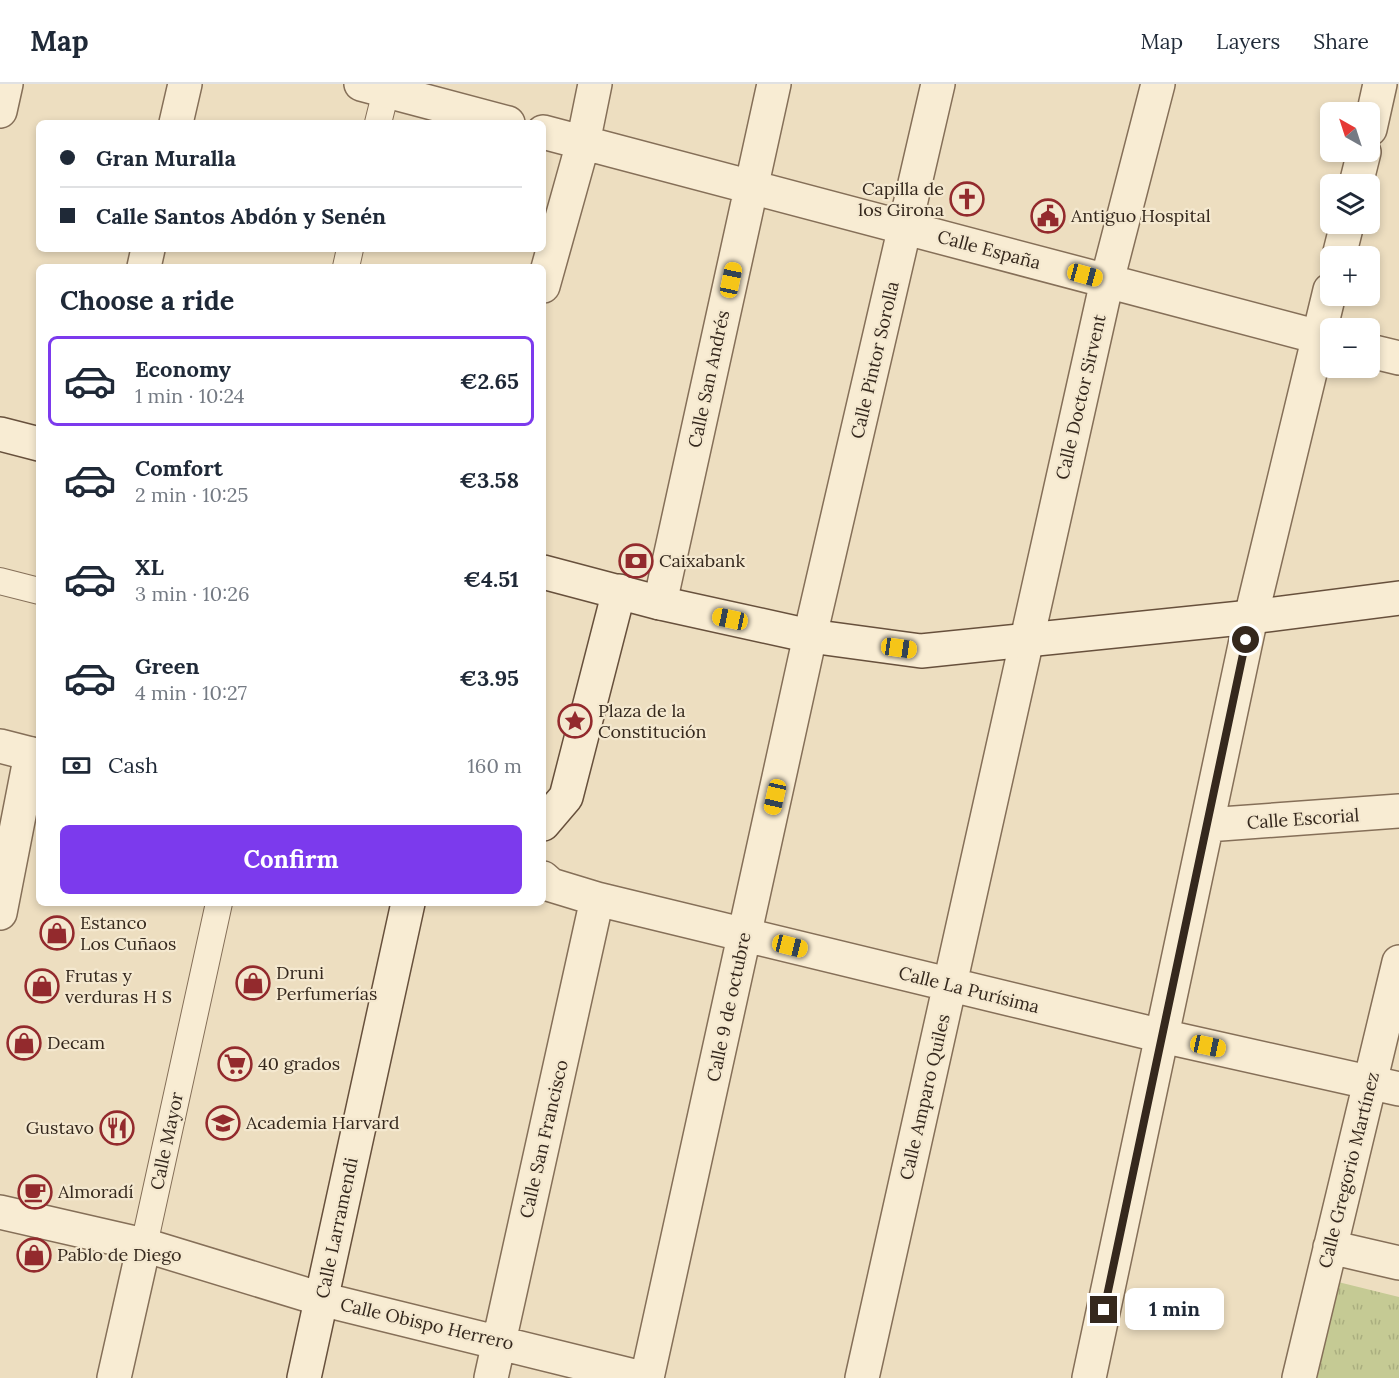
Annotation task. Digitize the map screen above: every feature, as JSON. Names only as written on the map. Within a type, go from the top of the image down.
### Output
[{"type":"street","points":[[0,111],[6,84]]},
{"type":"street","points":[[177,120],[185,84]]},
{"type":"street","points":[[546,275],[583,143],[595,84]]},
{"type":"street","name":"Calle San Andrés","points":[[660,603],[774,84]]},
{"type":"street","name":"Calle Pintor Sorolla","points":[[810,636],[907,228],[938,84]]},
{"type":"street","name":"Calle Doctor Sirvent","points":[[1026,641],[1107,281],[1158,84]]},
{"type":"street","points":[[1376,102],[1380,84]]},
{"type":"street","points":[[378,120],[378,86],[497,120]]},
{"type":"street","name":"Calle España","points":[[546,133],[1320,338]]},
{"type":"street","points":[[1380,353],[1399,358]]},
{"type":"street","points":[[1089,1378],[1251,617],[1320,358]]},
{"type":"street","points":[[0,434],[36,443]]},
{"type":"street","points":[[546,573],[660,603],[810,636],[921,651],[1251,617],[1399,598]]},
{"type":"street","points":[[0,581],[36,590]]},
{"type":"street","points":[[546,820],[566,797],[619,591]]},
{"type":"street","name":"Calle 9 de octubre","points":[[647,1378],[810,636]]},
{"type":"street","name":"Calle Amparo Quiles","points":[[862,1378],[1026,641]]},
{"type":"street","points":[[0,746],[35,755],[0,913]]},
{"type":"street","name":"Calle Escorial","points":[[1207,825],[1399,811]]},
{"type":"street","name":"Calle La Purísima","points":[[546,881],[551,885],[597,900],[1162,1036],[1385,1085]]},
{"type":"street","name":"Calle San Francisco","points":[[491,1378],[597,900]]},
{"type":"street","name":"Calle Mayor","points":[[114,1378],[218,906]]},
{"type":"street","name":"Calle Larramendi","points":[[304,1378],[407,906]]},
{"type":"street","name":"Calle Gregorio Martínez","points":[[1299,1378],[1330,1247],[1385,1085],[1399,962]]},
{"type":"street","name":"Calle Obispo Herrero","points":[[0,1212],[144,1245],[321,1299],[642,1378]]},
{"type":"street","points":[[1330,1247],[1399,1263]]},
{"type":"green space","points":[[1330,1280],[1399,1297],[1399,1378],[1308,1378]]},
{"type":"place","name":"Capilla de los Girona","points":[[967,199]]},
{"type":"place","name":"Antiguo Hospital","points":[[1048,216]]},
{"type":"place","name":"Caixabank","points":[[636,561]]},
{"type":"place","name":"Plaza de la Constitución","points":[[575,721]]},
{"type":"place","name":"Estanco Los Cuñaos","points":[[57,933]]},
{"type":"place","name":"Druni Perfumerías","points":[[253,983]]},
{"type":"place","name":"Frutas y verduras H S","points":[[42,986]]},
{"type":"place","name":"Decam","points":[[24,1043]]},
{"type":"place","name":"40 grados","points":[[235,1064]]},
{"type":"place","name":"Academia Harvard","points":[[223,1123]]},
{"type":"place","name":"Gustavo","points":[[117,1128]]},
{"type":"place","name":"Almoradí","points":[[35,1192]]},
{"type":"place","name":"Pablo de Diego","points":[[34,1255]]},
{"type":"route","points":[[1104,1310],[1246,640]]}]
